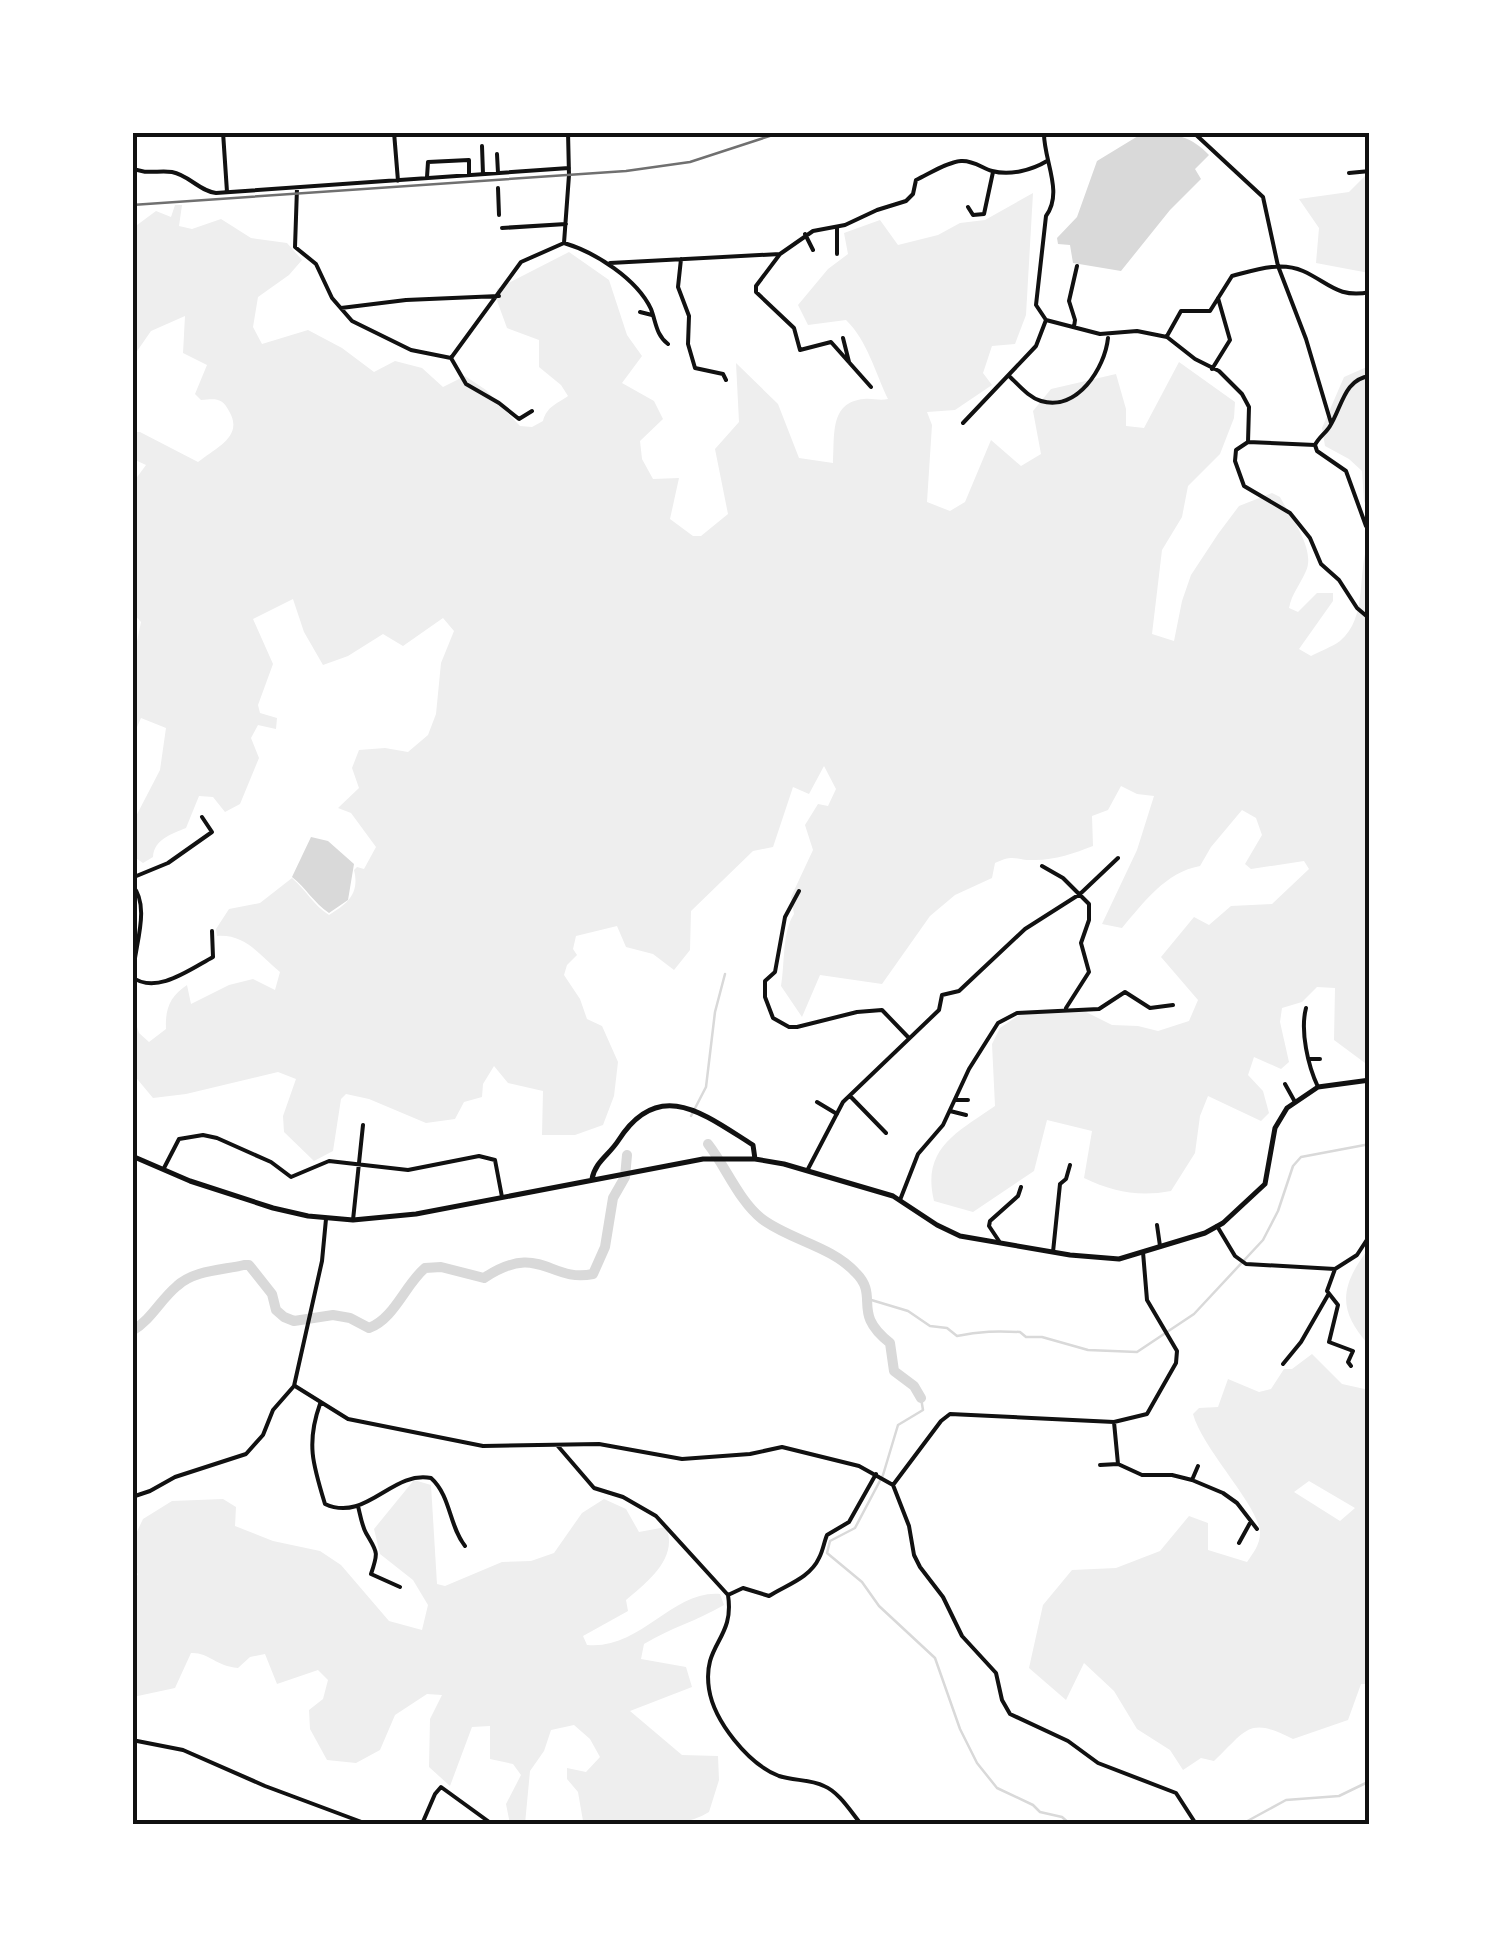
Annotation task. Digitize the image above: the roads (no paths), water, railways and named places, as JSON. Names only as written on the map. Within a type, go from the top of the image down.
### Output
[{"type":"main road","points":[[132,1156],[273,1208],[326,1219],[353,1220],[416,1214],[708,1158],[755,1159],[808,1170],[900,1200],[945,1230],[1002,1245],[1109,1259],[1143,1252],[1218,1226],[1266,1184],[1277,1122],[1295,1102],[1318,1087],[1370,1080]]},
{"type":"main road","points":[[592,1178],[595,1166],[639,1116],[667,1106],[696,1110],[752,1146],[755,1159]]},
{"type":"street","points":[[222,132],[227,192]]},
{"type":"street","points":[[394,132],[398,181]]},
{"type":"street","points":[[564,243],[570,168],[568,132]]},
{"type":"street","points":[[1044,132],[1054,204],[1046,216],[1035,300],[1046,320],[1108,336],[1137,332],[1167,337],[1219,371],[1246,402],[1248,442]]},
{"type":"street","points":[[1193,132],[1263,196],[1278,266],[1306,338],[1331,423]]},
{"type":"street","points":[[482,146],[482,174]]},
{"type":"street","points":[[497,154],[498,173]]},
{"type":"street","points":[[427,178],[428,162],[468,160],[469,175]]},
{"type":"street","points":[[871,388],[831,342],[800,350],[794,328],[756,292],[756,286],[780,254],[805,234],[836,228],[906,201],[913,194],[916,180],[956,162],[974,163],[993,172],[1036,168],[1047,161]]},
{"type":"street","points":[[132,168],[176,173],[210,193],[570,168]]},
{"type":"street","points":[[1348,172],[1370,171]]},
{"type":"street","points":[[968,207],[973,215],[984,214],[993,172]]},
{"type":"street","points":[[297,188],[295,247],[316,264],[352,321],[411,350],[451,358],[469,387],[500,403],[519,419],[532,411]]},
{"type":"street","points":[[498,188],[499,214]]},
{"type":"street","points":[[502,228],[566,224]]},
{"type":"street","points":[[836,228],[837,254]]},
{"type":"street","points":[[805,234],[813,250]]},
{"type":"street","points":[[451,358],[522,262],[564,243],[610,263],[640,292],[658,334],[668,344]]},
{"type":"street","points":[[610,263],[780,254]]},
{"type":"street","points":[[681,259],[678,287],[689,316],[692,360],[695,368],[722,374],[726,380]]},
{"type":"street","points":[[1074,327],[1069,301],[1077,266]]},
{"type":"street","points":[[1167,337],[1181,311],[1207,312],[1232,276],[1278,266],[1299,269],[1336,290],[1351,294],[1370,292]]},
{"type":"street","points":[[341,308],[406,300],[499,296]]},
{"type":"street","points":[[1212,369],[1230,340],[1218,298]]},
{"type":"street","points":[[640,312],[652,315]]},
{"type":"street","points":[[963,422],[1036,346],[1046,320]]},
{"type":"street","points":[[1009,376],[1030,396],[1045,402],[1066,399],[1093,380],[1108,336]]},
{"type":"street","points":[[843,338],[851,366]]},
{"type":"street","points":[[1315,445],[1350,386],[1357,379],[1370,376]]},
{"type":"street","points":[[1315,445],[1248,442],[1234,454],[1244,486],[1290,512],[1310,538],[1321,564],[1340,580],[1357,608],[1370,618]]},
{"type":"street","points":[[1315,445],[1317,451],[1346,471],[1366,526]]},
{"type":"street","points":[[202,817],[212,832],[168,864],[134,878],[132,884],[142,896],[142,908],[133,977],[142,985],[161,984],[212,957],[212,931]]},
{"type":"street","points":[[808,1170],[850,1096],[939,1010],[942,995],[959,991],[1024,929],[1080,894],[1118,858]]},
{"type":"street","points":[[1042,866],[1064,878],[1091,912],[1081,943],[1088,972],[1064,1010]]},
{"type":"street","points":[[799,892],[785,917],[775,972],[765,981],[765,997],[773,1018],[797,1027],[856,1012],[882,1010],[908,1038]]},
{"type":"street","points":[[900,1200],[918,1154],[938,1132],[998,1023],[1017,1013],[1099,1009],[1125,992],[1150,1008],[1173,1005]]},
{"type":"street","points":[[1306,1008],[1304,1027],[1310,1071],[1318,1087]]},
{"type":"street","points":[[1309,1059],[1320,1059]]},
{"type":"street","points":[[1285,1084],[1295,1102]]},
{"type":"street","points":[[850,1096],[886,1133]]},
{"type":"street","points":[[955,1100],[968,1100]]},
{"type":"street","points":[[817,1102],[837,1114]]},
{"type":"street","points":[[950,1111],[966,1115]]},
{"type":"street","points":[[353,1220],[363,1125]]},
{"type":"street","points":[[163,1170],[179,1139],[203,1135],[253,1153],[291,1177],[329,1161],[408,1170],[488,1157],[498,1165],[502,1197]]},
{"type":"street","points":[[1053,1252],[1060,1184],[1070,1165]]},
{"type":"street","points":[[1002,1245],[989,1226],[990,1221],[1018,1196],[1021,1187]]},
{"type":"street","points":[[132,1497],[175,1477],[246,1454],[263,1435],[280,1399],[294,1386],[310,1325],[326,1219]]},
{"type":"street","points":[[1157,1224],[1160,1246]]},
{"type":"street","points":[[1218,1226],[1238,1260],[1246,1264],[1334,1269]]},
{"type":"street","points":[[1283,1364],[1301,1342],[1328,1295],[1327,1284],[1334,1269],[1356,1255],[1370,1234]]},
{"type":"street","points":[[891,1483],[950,1414],[1114,1422],[1147,1414],[1176,1362],[1177,1351],[1147,1300],[1143,1252]]},
{"type":"street","points":[[1328,1295],[1338,1306],[1329,1342],[1353,1352],[1348,1362],[1351,1366]]},
{"type":"street","points":[[294,1386],[348,1419],[457,1442],[500,1447],[604,1444],[682,1459],[788,1448],[859,1466],[878,1475],[891,1483],[910,1526],[920,1567],[966,1641],[996,1674],[1010,1714],[1068,1740],[1098,1763],[1176,1793],[1196,1824]]},
{"type":"street","points":[[320,1404],[310,1434],[325,1504],[334,1508],[358,1506],[409,1478],[431,1478],[446,1500],[458,1537],[465,1546]]},
{"type":"street","points":[[1114,1422],[1118,1464]]},
{"type":"street","points":[[556,1445],[594,1488],[623,1496],[656,1516],[728,1595],[729,1623],[708,1664],[709,1686],[717,1713],[754,1759],[782,1777],[828,1787],[861,1824]]},
{"type":"street","points":[[1100,1464],[1118,1464],[1142,1475],[1172,1475],[1223,1492],[1258,1529]]},
{"type":"street","points":[[1192,1480],[1198,1466]]},
{"type":"street","points":[[728,1595],[743,1588],[768,1596],[786,1583],[801,1579],[819,1559],[827,1535],[849,1522],[878,1475]]},
{"type":"street","points":[[358,1506],[366,1532],[376,1542],[372,1574],[400,1587]]},
{"type":"street","points":[[1239,1543],[1250,1523]]},
{"type":"street","points":[[132,1740],[183,1750],[367,1824]]},
{"type":"street","points":[[422,1824],[441,1787],[492,1824]]},
{"type":"waterway","points":[[691,1116],[706,1087],[715,1012],[725,974]]},
{"type":"waterway","points":[[708,1144],[746,1203],[762,1219],[834,1256],[855,1272],[866,1289],[871,1322],[890,1343],[894,1371],[914,1386],[921,1398]]},
{"type":"waterway","points":[[868,1299],[908,1311],[930,1326],[947,1328],[957,1336],[1020,1332],[1026,1337],[1042,1337],[1088,1350],[1137,1352],[1194,1314],[1263,1240],[1278,1211],[1293,1166],[1301,1157],[1370,1144]]},
{"type":"waterway","points":[[132,1331],[184,1281],[244,1265],[249,1265],[272,1294],[276,1310],[284,1317],[294,1321],[333,1315],[369,1328],[392,1310],[425,1268],[441,1267],[484,1278],[518,1263],[531,1263],[565,1273],[593,1274],[605,1247],[613,1198],[625,1177],[627,1155]]},
{"type":"waterway","points":[[921,1398],[923,1410],[898,1425],[883,1475],[855,1528],[830,1541],[827,1553],[862,1582],[879,1606],[935,1658],[960,1729],[977,1763],[997,1788],[1070,1824]]},
{"type":"waterway","points":[[1242,1824],[1286,1800],[1339,1796],[1370,1781]]},
{"type":"railway","points":[[132,205],[626,171],[690,162],[782,132]]}]
